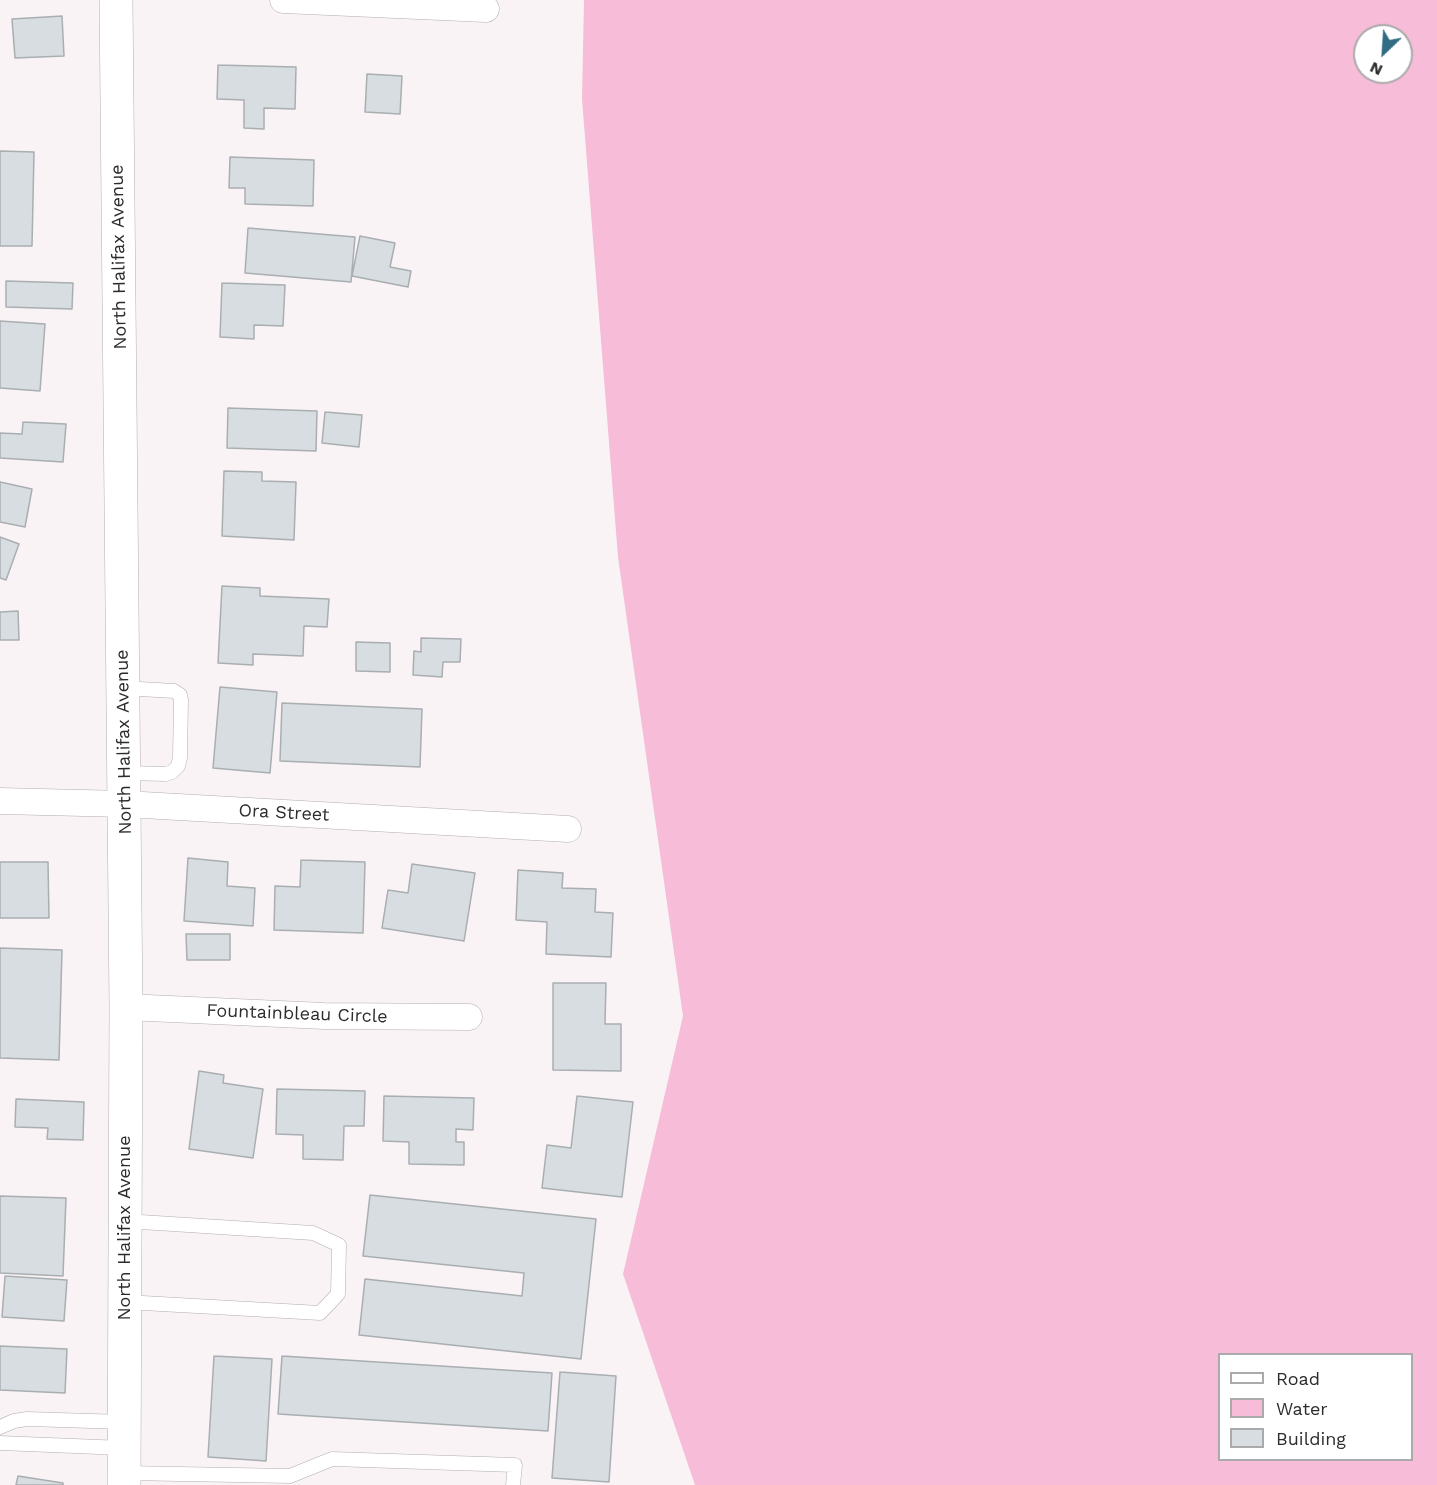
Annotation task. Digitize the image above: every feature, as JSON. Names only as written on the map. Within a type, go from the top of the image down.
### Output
[{"type":"street","name":"North Halifax Avenue","points":[[116,0],[125,788],[124,1457]]},
{"type":"street","points":[[283,0],[424,3],[486,9]]},
{"type":"street","name":"Ora Street","points":[[0,801],[125,788],[568,829]]},
{"type":"street","name":"Fountainbleau Circle","points":[[126,1007],[324,1016],[468,1017]]},
{"type":"lane","points":[[123,688],[174,691],[180,695],[181,700],[178,766],[172,772],[125,788]]},
{"type":"lane","points":[[125,1221],[313,1233],[339,1245],[339,1255],[338,1294],[321,1312],[125,1302]]},
{"type":"lane","points":[[0,1427],[27,1419],[124,1457]]},
{"type":"lane","points":[[0,1443],[124,1457],[293,1481],[332,1459],[514,1465],[513,1485]]},
{"type":"water","points":[[584,0],[1437,0],[1437,1485],[695,1485],[623,1274],[683,1016],[618,557],[582,99]]},
{"type":"building","points":[[62,16],[64,56],[15,58],[12,19]]},
{"type":"building","points":[[218,65],[296,67],[295,109],[264,108],[264,129],[244,128],[244,100],[217,99]]},
{"type":"building","points":[[367,74],[402,76],[400,114],[365,112]]},
{"type":"building","points":[[0,151],[34,152],[32,246],[0,246]]},
{"type":"building","points":[[230,157],[314,160],[313,206],[245,204],[245,188],[229,188]]},
{"type":"building","points":[[248,228],[355,237],[351,282],[245,273]]},
{"type":"building","points":[[360,236],[395,243],[390,267],[411,271],[408,287],[352,276]]},
{"type":"building","points":[[6,281],[73,283],[72,309],[6,307]]},
{"type":"building","points":[[222,283],[285,285],[283,326],[254,325],[254,339],[220,337]]},
{"type":"building","points":[[0,321],[45,324],[40,391],[0,388]]},
{"type":"building","points":[[228,408],[317,411],[316,451],[227,448]]},
{"type":"building","points":[[325,412],[362,415],[359,447],[322,443]]},
{"type":"building","points":[[23,422],[66,424],[63,462],[0,458],[0,433],[22,434]]},
{"type":"building","points":[[224,471],[262,472],[262,481],[296,482],[294,540],[222,536]]},
{"type":"building","points":[[0,482],[32,489],[25,527],[0,522]]},
{"type":"building","points":[[0,537],[19,544],[6,580],[0,578]]},
{"type":"building","points":[[222,586],[260,588],[260,596],[329,599],[327,627],[304,626],[303,656],[253,654],[253,665],[218,663]]},
{"type":"building","points":[[18,611],[19,640],[0,640],[0,612]]},
{"type":"building","points":[[421,638],[461,639],[460,662],[443,662],[442,677],[413,675],[414,651],[421,652]]},
{"type":"building","points":[[356,642],[390,643],[390,672],[356,671]]},
{"type":"building","points":[[220,687],[277,692],[270,773],[213,768]]},
{"type":"building","points":[[282,703],[422,709],[420,767],[280,761]]},
{"type":"building","points":[[188,858],[228,862],[227,886],[255,888],[253,926],[184,921]]},
{"type":"building","points":[[301,860],[365,862],[363,933],[274,930],[275,886],[300,887]]},
{"type":"building","points":[[0,862],[48,862],[49,918],[0,918]]},
{"type":"building","points":[[412,864],[475,873],[464,941],[382,928],[388,890],[408,893]]},
{"type":"building","points":[[518,870],[563,873],[562,888],[596,889],[595,912],[613,913],[611,957],[546,954],[547,922],[516,920]]},
{"type":"building","points":[[186,934],[230,934],[230,960],[187,960]]},
{"type":"building","points":[[0,948],[62,950],[59,1060],[0,1058]]},
{"type":"building","points":[[553,983],[606,983],[605,1024],[621,1024],[621,1071],[553,1070]]},
{"type":"building","points":[[199,1071],[224,1075],[223,1083],[263,1089],[253,1158],[189,1149]]},
{"type":"building","points":[[277,1089],[365,1091],[364,1126],[344,1126],[343,1160],[303,1159],[303,1135],[276,1134]]},
{"type":"building","points":[[384,1096],[474,1098],[473,1130],[456,1129],[456,1142],[464,1142],[464,1165],[409,1164],[409,1142],[383,1141]]},
{"type":"building","points":[[577,1096],[633,1102],[622,1197],[542,1188],[547,1145],[571,1148]]},
{"type":"building","points":[[16,1099],[84,1102],[83,1140],[47,1139],[48,1128],[15,1127]]},
{"type":"building","points":[[370,1195],[596,1219],[581,1359],[359,1335],[365,1279],[522,1296],[524,1273],[363,1256]]},
{"type":"building","points":[[0,1196],[66,1198],[63,1276],[0,1273]]},
{"type":"building","points":[[5,1276],[67,1280],[64,1321],[2,1317]]},
{"type":"building","points":[[0,1346],[67,1349],[65,1393],[0,1390]]},
{"type":"building","points":[[214,1356],[272,1359],[266,1461],[208,1457]]},
{"type":"building","points":[[282,1356],[552,1373],[548,1431],[278,1414]]},
{"type":"building","points":[[560,1372],[616,1376],[609,1482],[552,1478]]},
{"type":"building","points":[[18,1476],[63,1483],[63,1485],[16,1485]]}]
